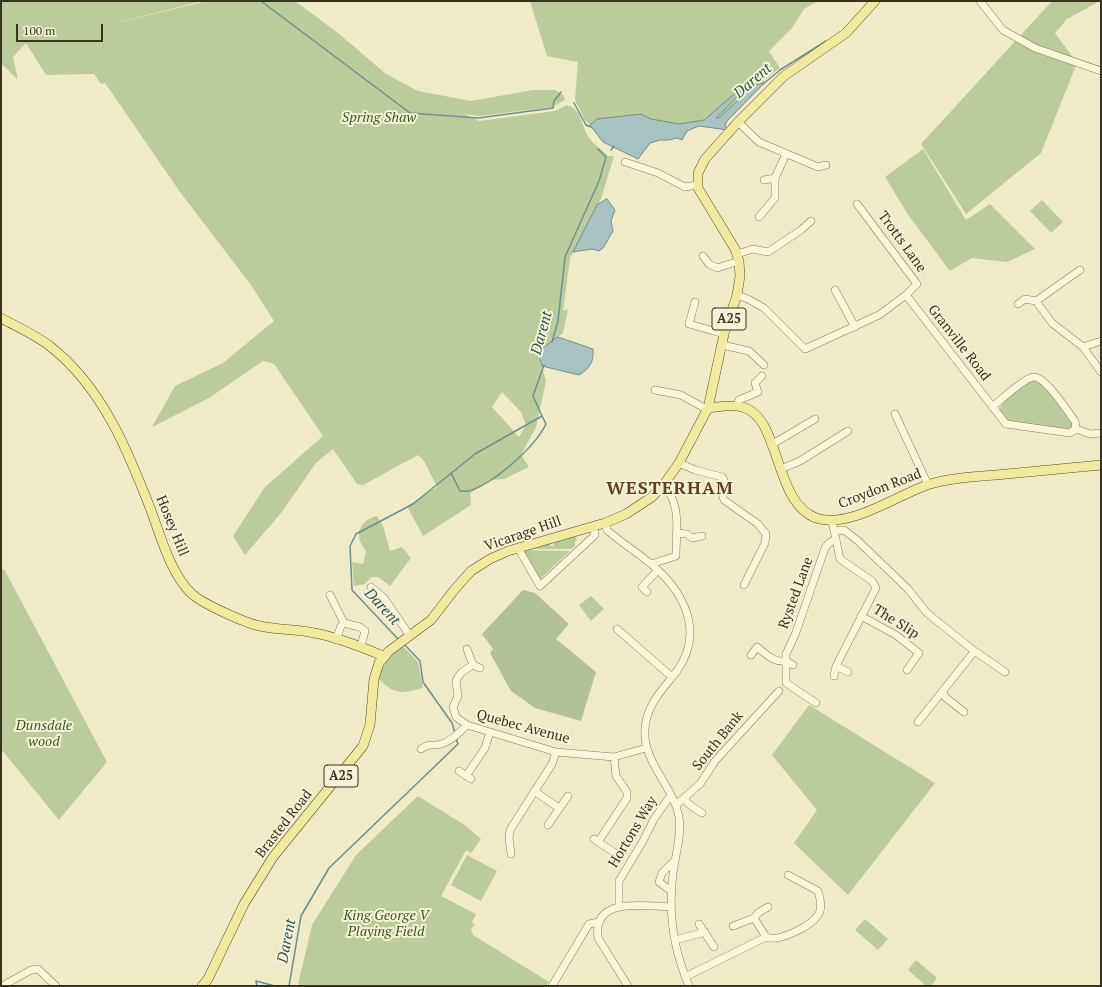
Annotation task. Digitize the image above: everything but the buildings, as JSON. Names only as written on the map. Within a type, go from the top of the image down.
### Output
[{"type":"main road","points":[[698,185],[698,173],[705,159],[738,122],[784,76],[846,33],[875,1]]},
{"type":"main road","name":"A25","points":[[605,523],[626,514],[639,506],[652,497],[663,485],[679,463],[708,409],[724,334],[739,281],[738,258],[698,185]]},
{"type":"main road","name":"Hosey Hill","points":[[1,318],[50,346],[78,373],[101,404],[134,466],[172,564],[178,576],[192,594],[204,602],[260,626],[316,633],[361,646],[383,656]]},
{"type":"main road","name":"Croydon Road","points":[[708,409],[737,406],[750,410],[760,419],[793,496],[803,509],[816,517],[832,521],[856,515],[928,485],[956,479],[1101,465]]},
{"type":"main road","name":"Vicarage Hill","points":[[410,636],[432,620],[455,589],[477,567],[497,556],[518,548],[605,523]]},
{"type":"main road","name":"A25","points":[[383,656],[410,636]]},
{"type":"main road","name":"Brasted Road","points":[[202,986],[208,978],[244,904],[273,857],[363,746],[370,725],[375,670],[383,656]]},
{"type":"street","points":[[980,1],[1003,30],[1024,43],[1101,71]]},
{"type":"street","points":[[738,122],[759,142],[818,167],[826,165]]},
{"type":"street","points":[[759,217],[775,198],[775,178],[786,154]]},
{"type":"street","points":[[625,162],[658,173],[685,188],[698,185]]},
{"type":"street","points":[[764,180],[775,178]]},
{"type":"street","name":"Trotts Lane","points":[[857,204],[917,284],[906,295]]},
{"type":"street","points":[[703,256],[709,264],[717,268],[753,249],[768,252],[801,230],[811,221]]},
{"type":"street","points":[[1018,304],[1025,299],[1036,300],[1080,270]]},
{"type":"street","points":[[835,290],[855,327]]},
{"type":"street","points":[[736,295],[748,299],[764,308],[805,349],[855,327],[889,308],[906,295]]},
{"type":"street","name":"Granville Road","points":[[906,295],[992,407],[1009,426],[1070,433],[1076,429]]},
{"type":"street","points":[[1036,300],[1052,322],[1083,348],[1101,372]]},
{"type":"street","points":[[696,302],[689,324],[724,334]]},
{"type":"street","points":[[1083,348],[1101,340]]},
{"type":"street","points":[[722,345],[749,351],[764,365]]},
{"type":"street","points":[[737,406],[739,400],[758,392],[755,383],[762,376]]},
{"type":"street","points":[[992,407],[1030,378],[1038,377],[1045,382],[1075,421],[1076,429],[1090,434],[1101,433]]},
{"type":"street","points":[[655,390],[681,395],[708,409]]},
{"type":"street","points":[[895,414],[928,485]]},
{"type":"street","points":[[772,445],[815,419]]},
{"type":"street","points":[[781,469],[800,461],[845,433],[846,441]]},
{"type":"street","points":[[679,463],[695,470],[722,477],[724,480],[722,494],[724,500],[758,524],[766,534],[765,543],[744,585]]},
{"type":"street","points":[[651,564],[676,556],[677,522],[672,496],[663,485]]},
{"type":"street","points":[[832,521],[840,559],[875,584],[874,592],[836,666],[834,676]]},
{"type":"street","points":[[605,523],[609,532],[658,570],[677,592],[687,611],[691,629],[688,651],[672,677],[655,697],[647,714],[645,739],[646,748],[676,805],[680,822],[671,891],[671,906],[675,940],[685,977],[689,986]]},
{"type":"street","points":[[518,548],[540,586],[595,535],[593,526]]},
{"type":"street","points":[[835,530],[844,530],[858,541],[908,589],[927,612],[973,650],[1005,672]]},
{"type":"street","points":[[676,533],[687,534],[692,538],[702,536]]},
{"type":"street","name":"Rysted Lane","points":[[816,703],[786,683],[786,654],[825,548],[828,543],[836,539]]},
{"type":"street","points":[[645,590],[658,570]]},
{"type":"street","points":[[371,586],[384,598],[410,636]]},
{"type":"street","points":[[330,595],[344,623],[360,627],[365,631],[361,646]]},
{"type":"street","name":"The Slip","points":[[861,616],[896,635],[919,653],[907,670]]},
{"type":"street","points":[[336,640],[341,626],[344,623]]},
{"type":"street","points":[[617,629],[672,677]]},
{"type":"street","points":[[751,655],[757,647],[779,662],[786,660],[793,665]]},
{"type":"street","name":"Quebec Avenue","points":[[467,649],[476,667],[462,672],[458,677],[456,681],[458,696],[453,707],[456,717],[467,725],[556,752],[614,757],[646,748]]},
{"type":"street","points":[[918,722],[973,653],[973,650]]},
{"type":"street","points":[[836,666],[848,672]]},
{"type":"street","points":[[944,690],[943,692],[945,697],[964,712]]},
{"type":"street","name":"South Bank","points":[[676,805],[700,784],[715,760],[779,691]]},
{"type":"street","points":[[421,749],[428,744],[441,744],[459,733],[467,725]]},
{"type":"street","points":[[459,771],[468,777],[485,748],[490,732]]},
{"type":"street","points":[[512,854],[509,838],[510,830],[552,764],[556,752]]},
{"type":"street","points":[[614,757],[616,776],[627,792],[627,798],[596,840],[618,854]]},
{"type":"street","points":[[534,791],[559,808]]},
{"type":"street","name":"Hortons Way","points":[[619,906],[619,881],[643,841],[654,819],[671,795]]},
{"type":"street","points":[[548,825],[568,796]]},
{"type":"street","points":[[684,799],[690,806],[702,813]]},
{"type":"street","points":[[671,891],[659,882],[662,873],[675,860]]},
{"type":"street","points":[[754,918],[766,937],[776,940],[789,935],[819,915],[821,909],[818,891],[788,874]]},
{"type":"street","points":[[628,986],[598,938],[597,930],[599,922],[611,908],[619,906],[671,906]]},
{"type":"street","points":[[733,926],[754,918],[758,913],[768,907]]},
{"type":"street","points":[[552,986],[589,924],[599,922]]},
{"type":"street","points":[[699,924],[714,947]]},
{"type":"street","points":[[675,940],[704,932]]},
{"type":"street","points":[[685,977],[766,937]]},
{"type":"street","points":[[2,986],[31,970],[38,969],[56,986]]},
{"type":"green space","name":"Spring Shaw","points":[[1,1],[203,1],[95,28],[207,1],[295,1],[338,33],[386,74],[418,91],[471,101],[533,90],[555,90],[563,95],[565,100],[552,107],[479,116],[464,114],[479,121],[555,111],[567,105],[572,107],[581,118],[591,141],[608,156],[614,156],[601,199],[570,258],[563,311],[568,309],[563,333],[538,352],[546,381],[536,427],[521,455],[529,467],[504,479],[489,480],[470,493],[471,505],[423,536],[407,506],[437,487],[424,461],[418,455],[363,485],[357,484],[333,449],[316,463],[281,513],[245,555],[233,536],[265,487],[323,436],[274,364],[263,361],[209,398],[152,427],[175,386],[223,363],[274,321],[251,285],[180,192],[105,83],[101,84],[94,74],[46,75],[26,43],[13,57],[18,80],[1,63]],"holes":[[[502,392],[521,412],[526,425],[519,437],[492,407]]]},
{"type":"green space","points":[[530,1],[818,1],[804,9],[792,28],[769,51],[780,68],[764,80],[764,84],[727,121],[725,126],[728,130],[699,126],[687,131],[677,124],[651,119],[641,114],[598,119],[590,125],[585,120],[575,100],[578,62],[547,56]]},
{"type":"green space","points":[[1052,1],[1100,1],[1067,19],[1055,33],[1077,63],[1041,153],[966,214],[921,144]]},
{"type":"green space","points":[[923,149],[966,220],[990,204],[1035,249],[1007,262],[972,258],[950,271],[909,216],[885,177]]},
{"type":"green space","points":[[1042,200],[1063,222],[1051,233],[1030,211]]},
{"type":"green space","points":[[1035,380],[1044,384],[1074,423],[1074,426],[1069,430],[1007,421],[1000,412],[1003,402],[1011,394],[1030,381]]},
{"type":"green space","points":[[377,516],[383,526],[390,551],[402,547],[411,558],[390,586],[378,577],[371,577],[365,584],[354,586],[352,562],[363,564],[366,552],[359,539],[360,529],[367,520]]},
{"type":"green space","points":[[574,535],[577,540],[575,541],[575,546],[571,549],[530,549],[550,543],[551,546],[554,546],[553,542]]},
{"type":"green space","points":[[525,550],[570,551],[540,579],[523,553]]},
{"type":"green space","name":"Dunsdale wood","points":[[4,569],[107,762],[59,820],[1,749],[1,570]]},
{"type":"green space","points":[[523,590],[535,593],[569,624],[556,639],[596,672],[581,721],[535,708],[511,691],[490,653],[493,649],[482,634]]},
{"type":"green space","points":[[591,596],[604,609],[591,621],[579,605]]},
{"type":"green space","points":[[403,646],[418,662],[423,688],[398,692],[388,687],[377,677],[383,663]]},
{"type":"green space","points":[[809,705],[935,783],[848,895],[794,843],[817,810],[772,755]]},
{"type":"green space","name":"King George V Playing Field","points":[[418,796],[466,826],[481,839],[471,853],[466,850],[441,896],[476,914],[472,922],[475,925],[471,929],[473,935],[549,982],[546,986],[301,986],[298,984],[312,925],[356,855]]},
{"type":"green space","points":[[467,855],[497,871],[481,901],[451,885]]},
{"type":"green space","points":[[865,919],[888,939],[878,950],[855,930]]},
{"type":"green space","points":[[916,960],[937,978],[931,986],[926,986],[908,970]]},
{"type":"water","points":[[748,82],[738,96],[716,118],[719,118],[754,85],[764,83],[727,121],[725,126],[728,130],[699,126],[687,131],[682,140],[677,138],[650,143],[638,159],[603,142],[590,125],[597,119],[641,114],[651,119],[679,124],[704,120]]},
{"type":"water","points":[[607,199],[615,210],[611,221],[613,231],[603,248],[599,251],[592,249],[573,252],[597,205]]},
{"type":"water","points":[[558,337],[593,349],[592,361],[586,370],[579,375],[542,366],[538,352]]},
{"type":"waterway","points":[[261,1],[410,113],[478,118],[553,108],[554,101],[561,92]]},
{"type":"waterway","name":"Darent","points":[[763,84],[780,70],[826,41]]},
{"type":"waterway","points":[[574,103],[586,125],[591,127]]},
{"type":"waterway","name":"Darent","points":[[611,150],[614,146]]},
{"type":"waterway","name":"Darent","points":[[552,342],[558,321],[565,257],[599,181],[606,157],[598,149]]},
{"type":"waterway","name":"Darent","points":[[398,639],[352,590],[350,546],[356,534],[413,504],[475,454],[542,416],[533,396],[544,365]]},
{"type":"waterway","points":[[451,473],[460,491],[471,491],[482,486],[514,462],[533,443],[546,424],[542,416]]},
{"type":"waterway","name":"Darent","points":[[404,644],[420,661],[423,682],[452,723],[455,733]]},
{"type":"waterway","name":"Darent","points":[[289,986],[301,916],[329,868],[458,744],[456,738]]},
{"type":"waterway","name":"Darent","points":[[257,986],[256,981],[275,986]]},
{"type":"district","name":"WESTERHAM","points":[[670,489]]}]
